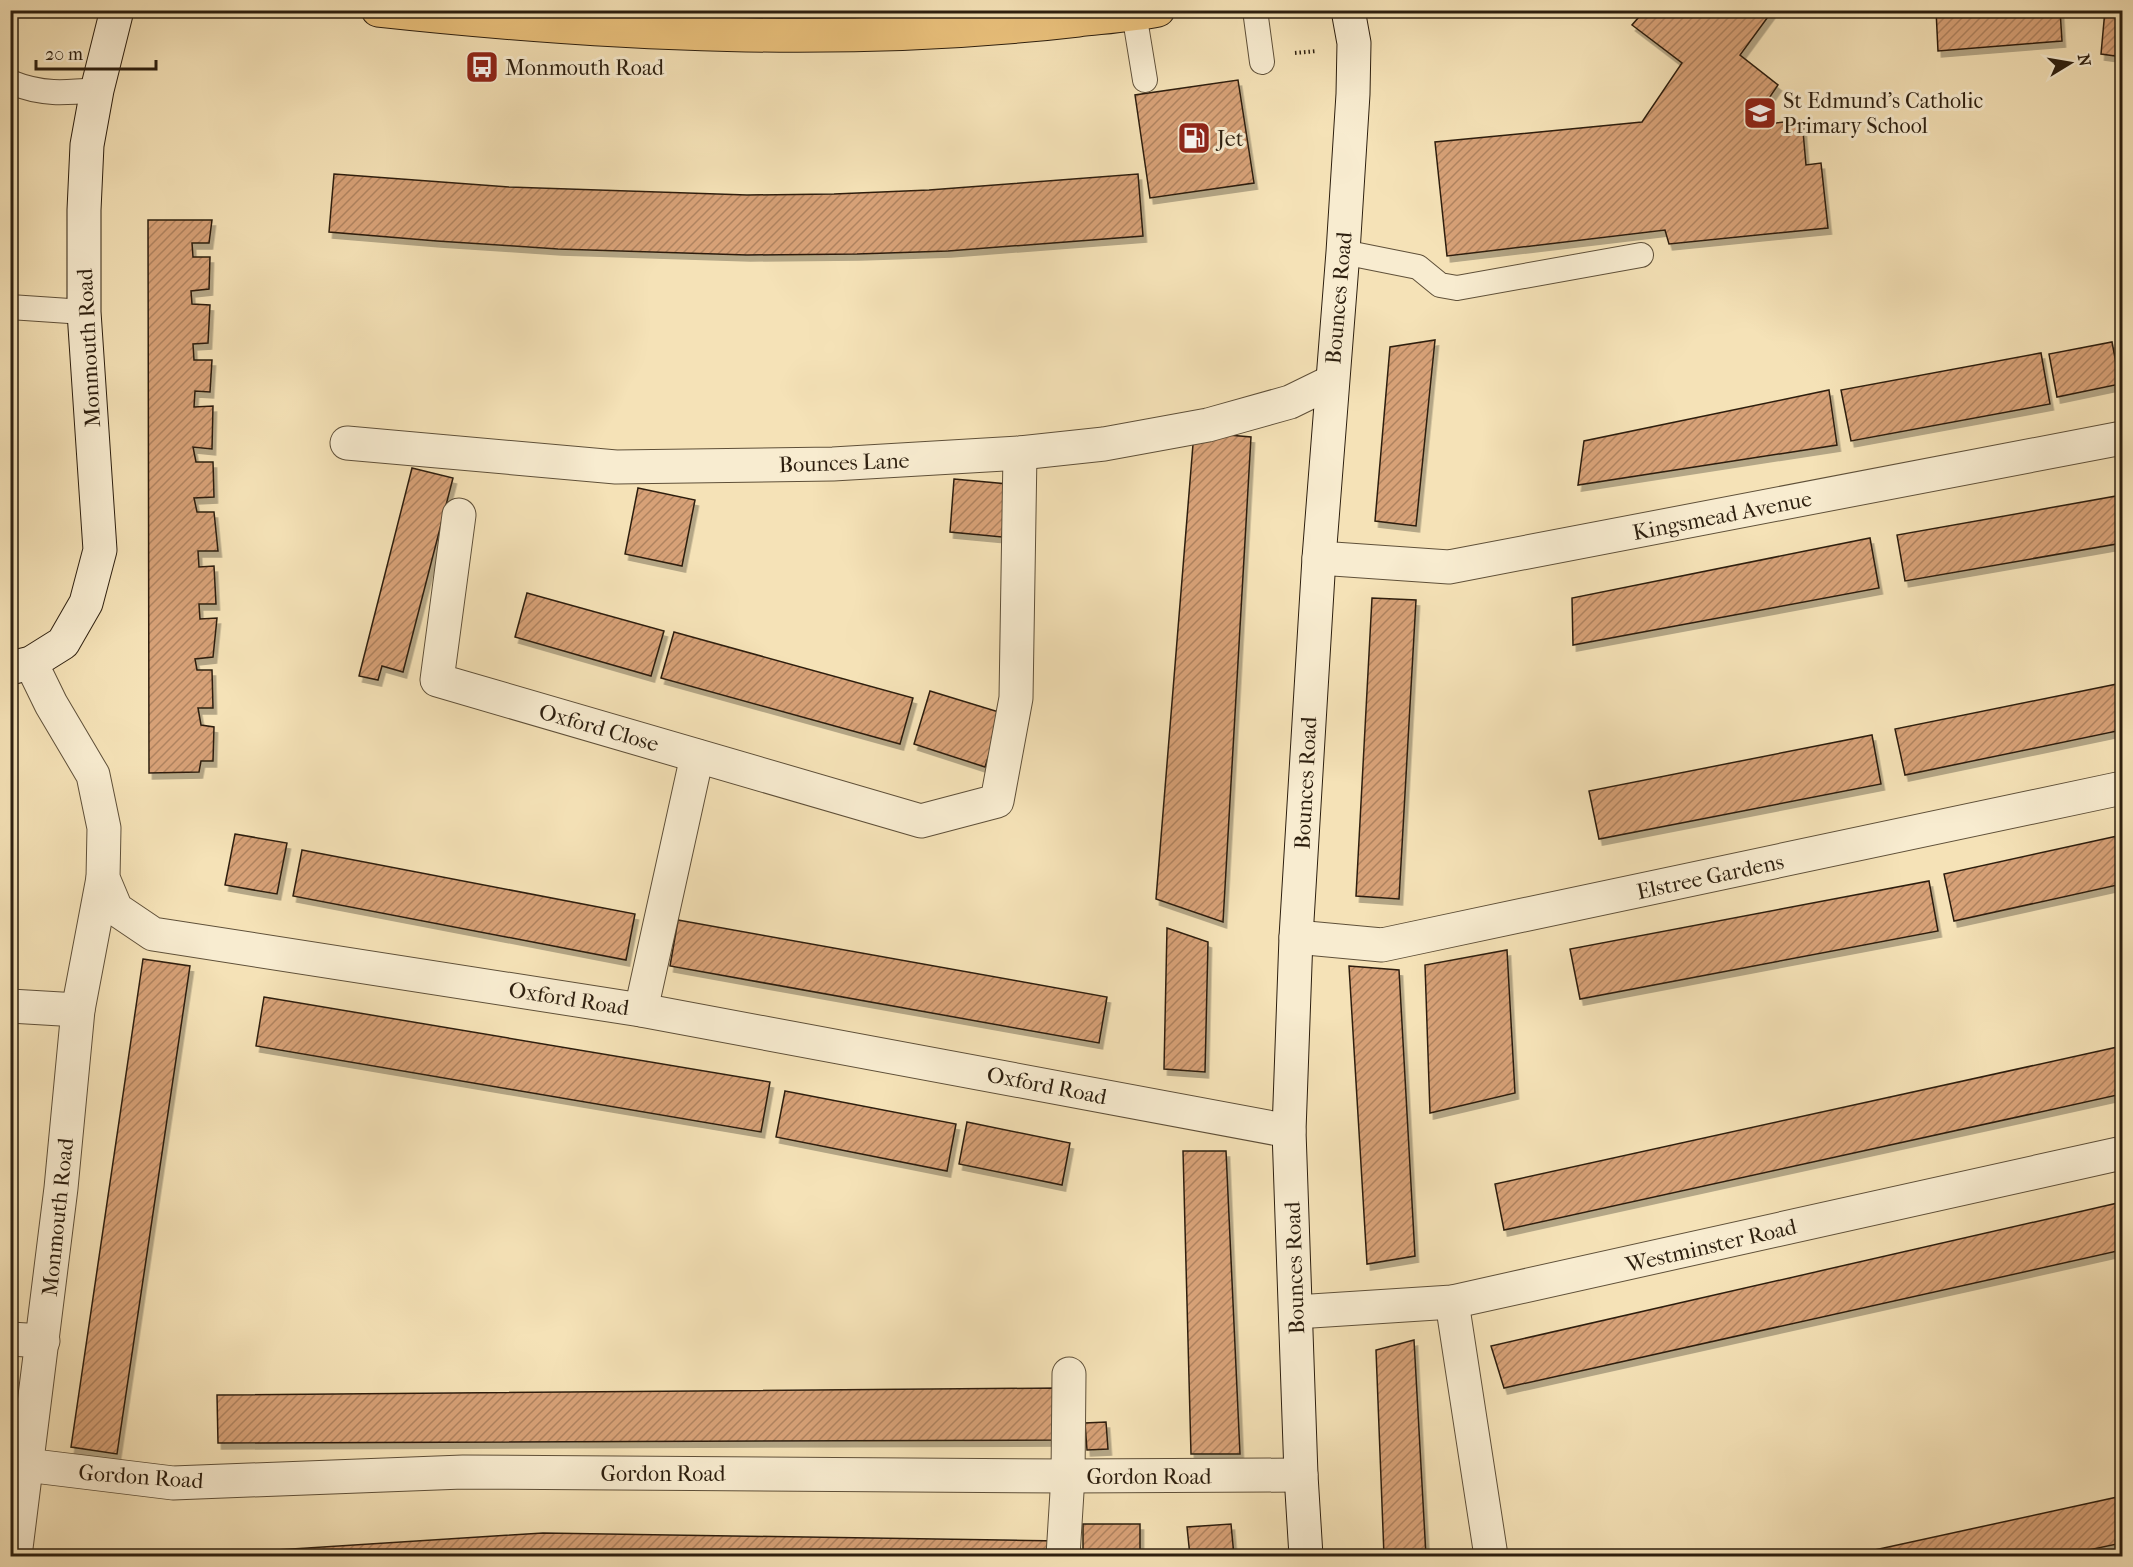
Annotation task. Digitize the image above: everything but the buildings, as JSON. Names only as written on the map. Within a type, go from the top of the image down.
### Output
[{"type":"main road","points":[[378,10],[482,22],[735,36],[929,33],[1027,26],[1146,12]]},
{"type":"street","name":"Monmouth Road","points":[[21,665],[63,643],[86,603],[100,550],[84,312],[84,210],[87,145],[97,90],[117,10]]},
{"type":"street","name":"Bounces Road","points":[[1306,1557],[1289,1131],[1296,937],[1319,558],[1343,252],[1354,63],[1354,43],[1348,10]]},
{"type":"street","name":"Bounces Lane","points":[[347,443],[616,467],[833,464],[1020,453],[1104,444],[1208,425],[1290,402],[1331,382]]},
{"type":"street","name":"Kingsmead Avenue","points":[[1319,558],[1449,567],[2122,438]]},
{"type":"street","name":"Oxford Close","points":[[459,515],[437,680],[921,821],[997,801],[1016,698],[1020,453]]},
{"type":"street","name":"Oxford Road","points":[[21,665],[51,704],[93,776],[104,828],[103,878],[116,909],[153,934],[641,1010],[1289,1131]]},
{"type":"street","points":[[641,1010],[698,756]]},
{"type":"street","name":"Elstree Gardens","points":[[1296,937],[1382,945],[2122,788]]},
{"type":"street","name":"Monmouth Road","points":[[15,1557],[61,1188],[78,1010],[103,878]]},
{"type":"street","points":[[10,1006],[78,1010]]},
{"type":"street","name":"Westminster Road","points":[[1296,1312],[1452,1302],[2122,1153]]},
{"type":"street","points":[[1452,1302],[1491,1557]]},
{"type":"street","points":[[10,1339],[43,1341]]},
{"type":"street","points":[[1063,1557],[1068,1476],[1069,1374]]},
{"type":"street","name":"Gordon Road","points":[[26,1465],[172,1483],[463,1472],[1068,1476],[1301,1475]]},
{"type":"lane","points":[[1255,10],[1262,62]]},
{"type":"lane","points":[[1145,80],[1146,12]]},
{"type":"lane","points":[[21,86],[62,93],[97,90]]},
{"type":"lane","points":[[1343,252],[1418,267],[1440,285],[1457,288],[1641,255]]},
{"type":"lane","points":[[10,307],[84,312]]},
{"type":"path","points":[[1290,54],[1318,51]]},
{"type":"place","name":"Monmouth Road","points":[[482,67]]},
{"type":"place","name":"St Edmund's Catholic Primary School","points":[[1760,113]]},
{"type":"place","name":"Jet","points":[[1194,138]]}]
